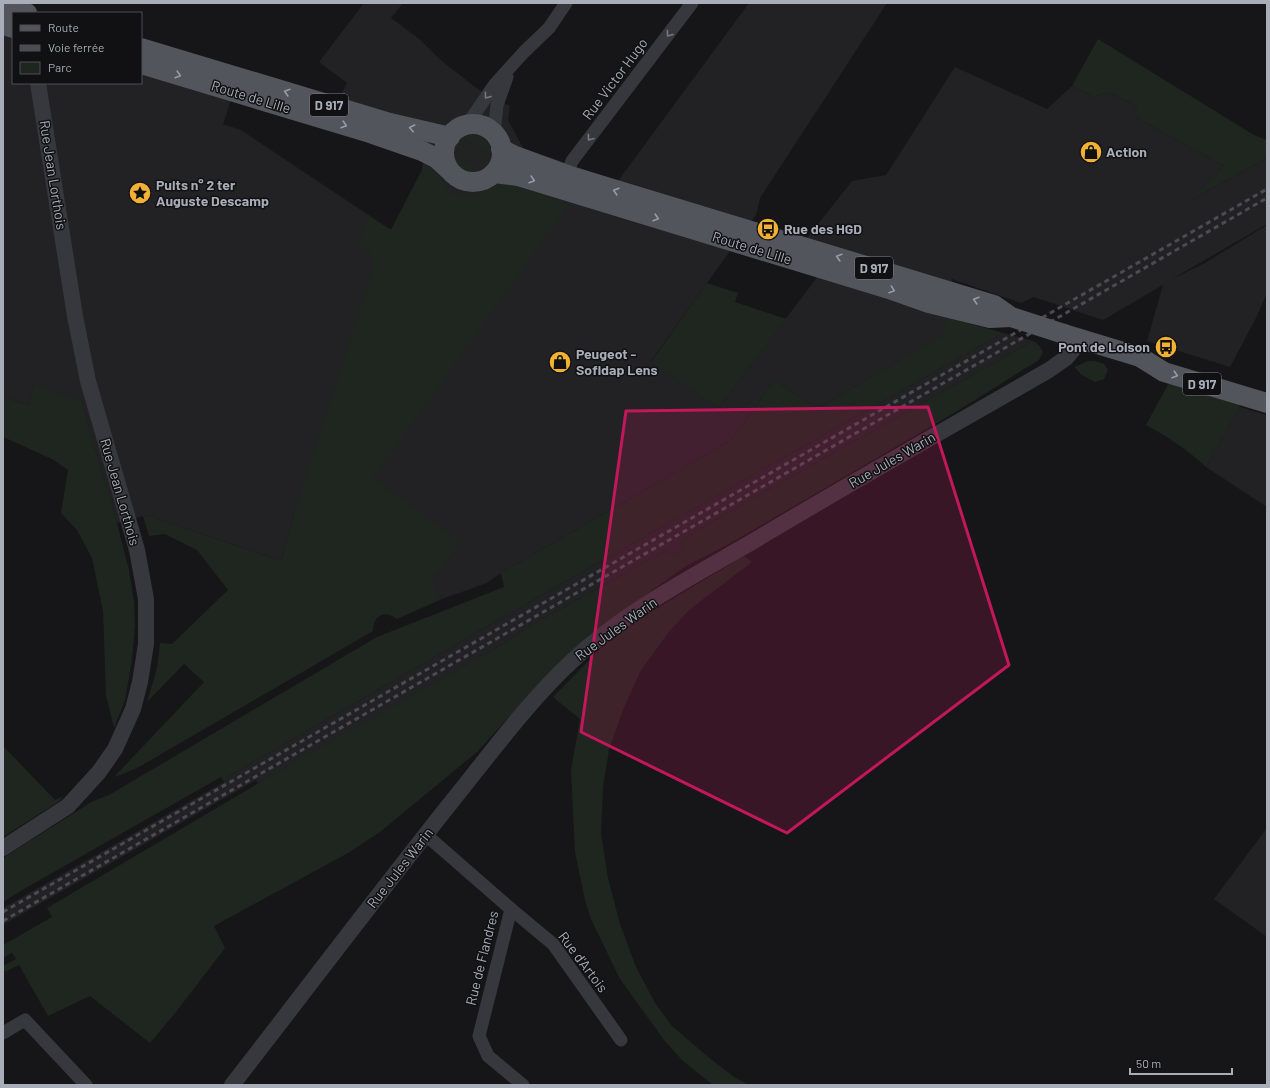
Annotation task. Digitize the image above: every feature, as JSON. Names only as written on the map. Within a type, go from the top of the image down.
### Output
[{"type":"main road","points":[[3,7],[24,12]]},
{"type":"main road","name":"Route de Lille","points":[[142,48],[390,123],[450,137]]},
{"type":"main road","name":"Route de Lille","points":[[142,64],[370,133],[422,151],[436,158],[448,168]]},
{"type":"main road","points":[[467,125],[482,126],[497,142],[500,161],[494,173],[483,180],[470,182],[458,178],[448,168],[444,155],[445,148],[454,131],[467,125]]},
{"type":"main road","name":"Route de Lille","points":[[497,142],[514,156],[567,175],[973,298],[994,305],[1011,317],[1140,357],[1168,359],[1267,389]]},
{"type":"main road","name":"Route de Lille","points":[[494,173],[518,176],[892,290],[929,303],[990,318],[1011,317]]},
{"type":"main road","name":"Route de Lille","points":[[1140,357],[1164,372],[1267,403]]},
{"type":"street","points":[[467,125],[492,90],[527,48],[549,28],[566,3]]},
{"type":"street","name":"Rue Victor Hugo","points":[[567,175],[572,161],[692,3]]},
{"type":"street","points":[[497,142],[497,105],[510,68]]},
{"type":"street","name":"Rue Jean Lorthois","points":[[3,848],[68,806],[99,772],[115,749],[133,709],[140,682],[146,644],[146,599],[136,550],[88,381],[75,316],[38,84]]},
{"type":"street","name":"Rue Jules Warin","points":[[232,1085],[426,835],[540,694],[572,661],[628,616],[686,580],[1049,370],[1066,358],[1073,336]]},
{"type":"street","name":"Rue de Flandres","points":[[426,835],[512,909],[479,1036],[488,1056],[523,1085]]},
{"type":"street","name":"Rue d'Artois","points":[[512,909],[552,944],[621,1040]]},
{"type":"street","points":[[3,1033],[25,1020],[86,1085]]},
{"type":"highlighted area","points":[[928,407],[1009,665],[787,833],[581,732],[626,411]]},
{"type":"shaded area","points":[[364,3],[403,3],[391,18],[418,38],[443,62],[479,90],[510,106],[508,120],[523,148],[618,181],[749,3],[887,3],[760,198],[756,215],[651,361],[718,408],[815,280],[831,247],[807,238],[852,181],[886,175],[955,67],[1047,109],[1072,86],[1093,97],[1108,92],[1137,106],[1133,116],[1224,166],[1193,199],[1267,158],[1267,224],[1172,279],[1205,263],[1267,225],[1267,293],[1256,318],[1230,367],[1147,341],[1163,285],[1103,320],[1034,297],[1021,303],[952,279],[947,317],[942,336],[817,409],[775,380],[730,441],[501,573],[487,583],[442,599],[430,581],[295,510],[281,561],[147,515],[117,523],[81,400],[34,386],[29,405],[3,397],[3,35],[12,38],[12,84],[142,84],[142,72],[232,97],[223,124],[241,130],[391,230],[422,170],[429,123],[337,102],[347,83],[319,62]]},
{"type":"shaded area","points":[[1003,333],[1033,341],[681,540],[683,550],[674,555],[665,551],[537,622],[503,644],[259,784],[256,780],[3,925],[3,908],[224,782],[229,776],[526,604]]},
{"type":"shaded area","points":[[1240,407],[1267,415],[1267,507],[1206,467]]},
{"type":"shaded area","points":[[1267,828],[1267,937],[1214,899]]},
{"type":"green space","points":[[1098,39],[1254,135],[1267,140],[1267,158],[1191,200],[1224,166],[1133,116],[1137,106],[1108,92],[1093,97],[1072,86]]},
{"type":"green space","points":[[471,134],[479,136],[488,142],[492,154],[462,137]]},
{"type":"green space","points":[[456,143],[490,162],[489,164],[454,146]]},
{"type":"green space","points":[[453,156],[482,171],[472,173],[463,171],[454,161]]},
{"type":"green space","points":[[424,158],[452,194],[466,199],[503,181],[567,204],[565,210],[373,479],[461,542],[431,581],[442,599],[397,619],[388,615],[380,616],[375,621],[373,631],[139,767],[114,777],[204,682],[184,664],[147,702],[157,668],[160,643],[172,644],[228,590],[197,550],[165,534],[149,536],[143,516],[147,515],[281,561],[295,510],[374,267],[370,253],[357,247],[368,215],[391,230],[422,170]]},
{"type":"green space","points":[[707,283],[738,293],[735,302],[786,319],[718,408],[651,362]]},
{"type":"green space","points":[[947,317],[1003,333],[526,604],[229,776],[224,782],[221,777],[3,902],[3,858],[93,801],[109,795],[377,637],[504,587],[501,573],[730,441],[775,380],[817,409],[941,336]]},
{"type":"green space","points":[[1033,341],[1039,345],[1043,352],[1039,360],[954,413],[729,544],[686,566],[588,636],[538,685],[477,752],[380,832],[348,853],[214,926],[225,948],[150,1043],[90,996],[48,1016],[19,965],[5,972],[3,966],[16,959],[12,953],[3,958],[3,945],[52,917],[47,908],[274,774],[503,644],[537,622],[665,551],[674,555],[683,550],[681,540]]},
{"type":"green space","points":[[1088,361],[1095,361],[1104,364],[1108,370],[1104,379],[1095,382],[1082,375],[1074,367]]},
{"type":"green space","points":[[1170,381],[1238,403],[1240,407],[1206,467],[1178,444],[1146,425]]},
{"type":"green space","points":[[34,385],[81,400],[117,523],[129,570],[134,602],[135,625],[132,660],[125,700],[114,728],[106,695],[103,611],[92,558],[77,530],[61,513],[68,470],[52,459],[3,437],[3,397],[29,405]]},
{"type":"green space","points":[[744,556],[752,562],[689,610],[668,633],[641,670],[622,712],[609,750],[603,787],[601,834],[608,878],[620,924],[636,967],[655,1003],[672,1026],[734,1077],[749,1085],[713,1085],[683,1061],[664,1040],[620,979],[591,919],[585,900],[575,852],[571,770],[580,719],[553,697],[606,643],[636,621]]},
{"type":"green space","points":[[3,746],[55,800],[64,796],[58,802],[3,837]]},
{"type":"railway","points":[[3,912],[1267,189]]},
{"type":"railway","points":[[3,921],[1267,198]]},
{"type":"place","name":"Action","points":[[1091,152]]},
{"type":"place","name":"Puits n° 2 ter Auguste Descamp","points":[[140,193]]},
{"type":"place","name":"Rue des HGD","points":[[768,229]]},
{"type":"place","name":"Pont de Loison","points":[[1166,347]]},
{"type":"place","name":"Peugeot - Sofidap Lens","points":[[560,362]]}]
